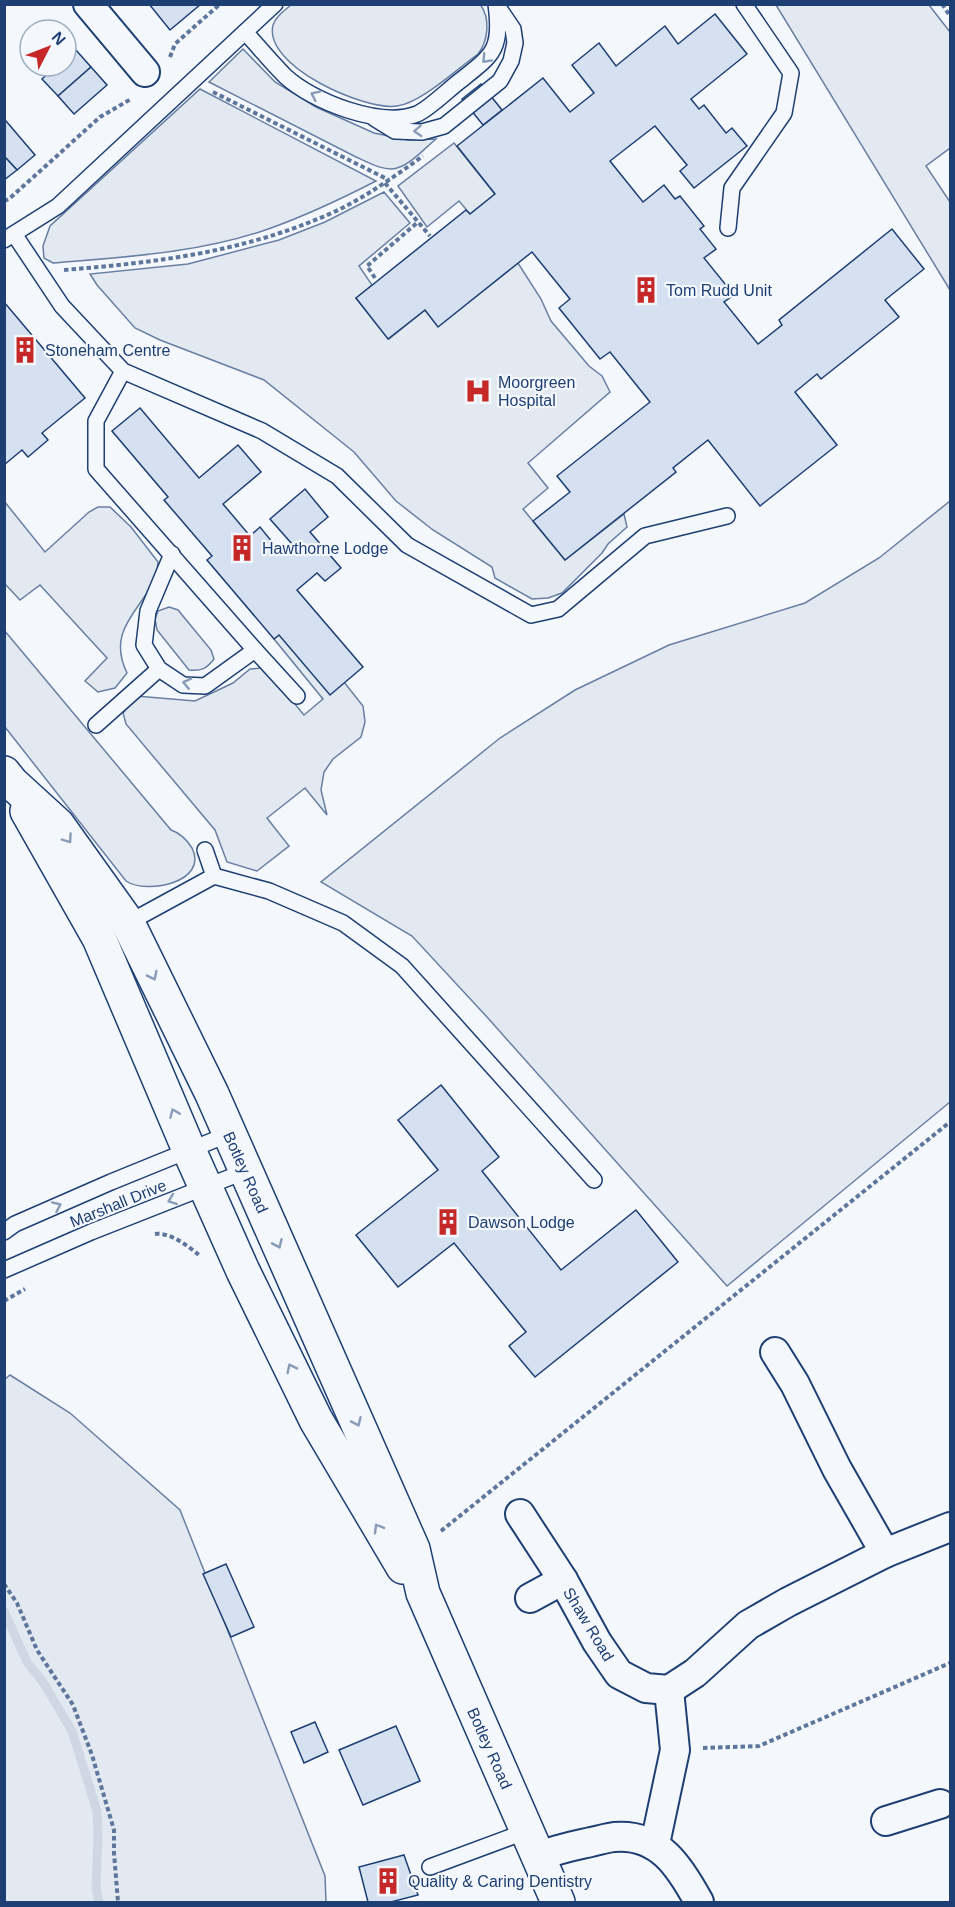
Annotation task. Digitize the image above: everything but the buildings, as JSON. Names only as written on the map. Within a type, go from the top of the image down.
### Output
[{"type":"main road","name":"Botley Road","points":[[8,778],[38,834],[113,931],[212,1094],[413,1549],[423,1593],[558,1902]]},
{"type":"main road","name":"Botley Road","points":[[113,931],[189,1150],[243,1271],[316,1420],[396,1558],[423,1593]]},
{"type":"street","points":[[88,4],[149,77]]},
{"type":"street","points":[[775,1352],[795,1384],[837,1469],[885,1553]]},
{"type":"street","name":"Shaw Road","points":[[520,1514],[563,1580],[597,1642],[619,1674],[646,1688],[669,1690]]},
{"type":"street","points":[[655,1844],[675,1750],[669,1690],[694,1673],[748,1625],[885,1553],[951,1527]]},
{"type":"street","name":"Shaw Road","points":[[530,1598],[563,1580]]},
{"type":"street","points":[[886,1821],[947,1809]]},
{"type":"street","points":[[532,1844],[557,1848],[614,1837],[636,1838],[655,1844],[683,1875],[699,1902]]},
{"type":"lane","points":[[275,4],[58,206],[9,237],[62,306],[123,371],[262,431],[337,476],[407,545],[531,615],[558,609],[645,536],[727,516]]},
{"type":"lane","points":[[245,32],[286,77],[302,88],[343,108],[369,116],[398,119],[419,113],[487,60],[496,46],[498,34],[496,4]]},
{"type":"lane","points":[[369,116],[395,130],[422,132],[444,126],[500,81],[511,61],[515,43],[513,29],[496,4]]},
{"type":"lane","points":[[728,228],[732,188],[784,113],[791,74],[744,4]]},
{"type":"lane","points":[[123,371],[96,420],[96,469],[297,696]]},
{"type":"lane","points":[[172,554],[148,611],[144,645],[159,669],[183,685],[205,686],[255,650]]},
{"type":"lane","points":[[96,725],[159,669]]},
{"type":"lane","points":[[206,850],[214,876]]},
{"type":"lane","points":[[113,931],[214,876],[269,891],[343,923],[402,966],[594,1179]]},
{"type":"lane","name":"Marshall Drive","points":[[4,1232],[15,1224],[111,1182],[229,1134]]},
{"type":"lane","name":"Marshall Drive","points":[[4,1270],[246,1171]]},
{"type":"lane","points":[[430,1866],[532,1844]]},
{"type":"path","points":[[4,201],[100,117],[127,103],[175,44],[220,4]]},
{"type":"path","points":[[942,4],[951,16]]},
{"type":"path","points":[[193,81],[387,181],[430,236]]},
{"type":"path","points":[[62,270],[152,262],[242,246],[335,211],[387,181],[429,152]]},
{"type":"path","points":[[375,278],[367,266],[418,222]]},
{"type":"path","points":[[413,1549],[429,1541],[951,1122]]},
{"type":"path","points":[[146,1235],[161,1233],[176,1239],[202,1258]]},
{"type":"path","points":[[4,1300],[30,1287]]},
{"type":"path","points":[[4,1584],[17,1604],[37,1650],[74,1705],[92,1755],[114,1830],[118,1902]]},
{"type":"path","points":[[675,1750],[759,1746],[951,1663]]},
{"type":"shaded area","points":[[480,4],[486,16],[487,30],[478,54],[428,92],[407,104],[397,106],[382,106],[363,101],[319,83],[299,70],[284,56],[274,40],[274,22],[291,5]]},
{"type":"shaded area","points":[[776,5],[929,5],[950,32],[950,148],[926,166],[950,202],[950,290]]},
{"type":"shaded area","points":[[243,49],[275,82],[316,107],[374,133],[408,140],[436,139],[413,159],[397,168],[382,168],[365,161],[209,82]]},
{"type":"shaded area","points":[[200,89],[376,181],[284,223],[218,243],[163,253],[108,259],[53,263],[44,258],[43,246],[50,226]]},
{"type":"shaded area","points":[[454,143],[495,194],[470,214],[459,201],[427,227],[398,186]]},
{"type":"shaded area","points":[[384,192],[410,223],[359,266],[372,285],[356,298],[389,339],[425,310],[438,326],[518,263],[541,299],[551,321],[589,366],[602,376],[610,392],[528,463],[548,488],[523,509],[565,560],[624,514],[627,527],[562,593],[548,598],[532,599],[495,578],[492,567],[433,530],[396,501],[354,452],[264,380],[135,328],[90,274],[188,264],[279,240],[325,222]]},
{"type":"shaded area","points":[[4,501],[45,552],[89,512],[98,507],[110,507],[131,527],[158,562],[149,590],[125,627],[121,640],[121,655],[127,673],[115,688],[98,692],[85,681],[107,658],[40,585],[20,600],[5,584]]},
{"type":"shaded area","points":[[950,501],[950,1102],[727,1286],[412,936],[321,882],[500,738],[575,690],[669,645],[805,603],[879,558]]},
{"type":"shaded area","points":[[169,607],[178,610],[211,650],[214,659],[201,670],[189,670],[157,630],[155,619],[158,611]]},
{"type":"shaded area","points":[[4,630],[171,830],[190,845],[195,860],[192,869],[184,877],[161,886],[148,887],[126,881],[5,727]]},
{"type":"shaded area","points":[[279,635],[344,682],[363,706],[365,722],[361,737],[333,759],[324,772],[321,790],[327,815],[305,788],[267,818],[289,846],[257,871],[227,862],[215,830],[126,724],[123,713],[136,696],[195,701],[233,683],[250,669],[261,668],[269,673],[304,715],[323,699],[274,639]]},
{"type":"shaded area","points":[[10,1375],[70,1413],[180,1510],[325,1876],[326,1902],[5,1902],[4,1380]]},
{"type":"waterway","points":[[4,1611],[27,1662],[43,1682],[72,1731],[97,1811],[96,1888],[99,1902]]},
{"type":"place","name":"Tom Rudd Unit","points":[[646,290]]},
{"type":"place","name":"Stoneham Centre","points":[[25,350]]},
{"type":"place","name":"Moorgreen Hospital","points":[[478,391]]},
{"type":"place","name":"Hawthorne Lodge","points":[[242,548]]},
{"type":"place","name":"Dawson Lodge","points":[[448,1222]]},
{"type":"place","name":"Quality & Caring Dentistry","points":[[388,1881]]}]
